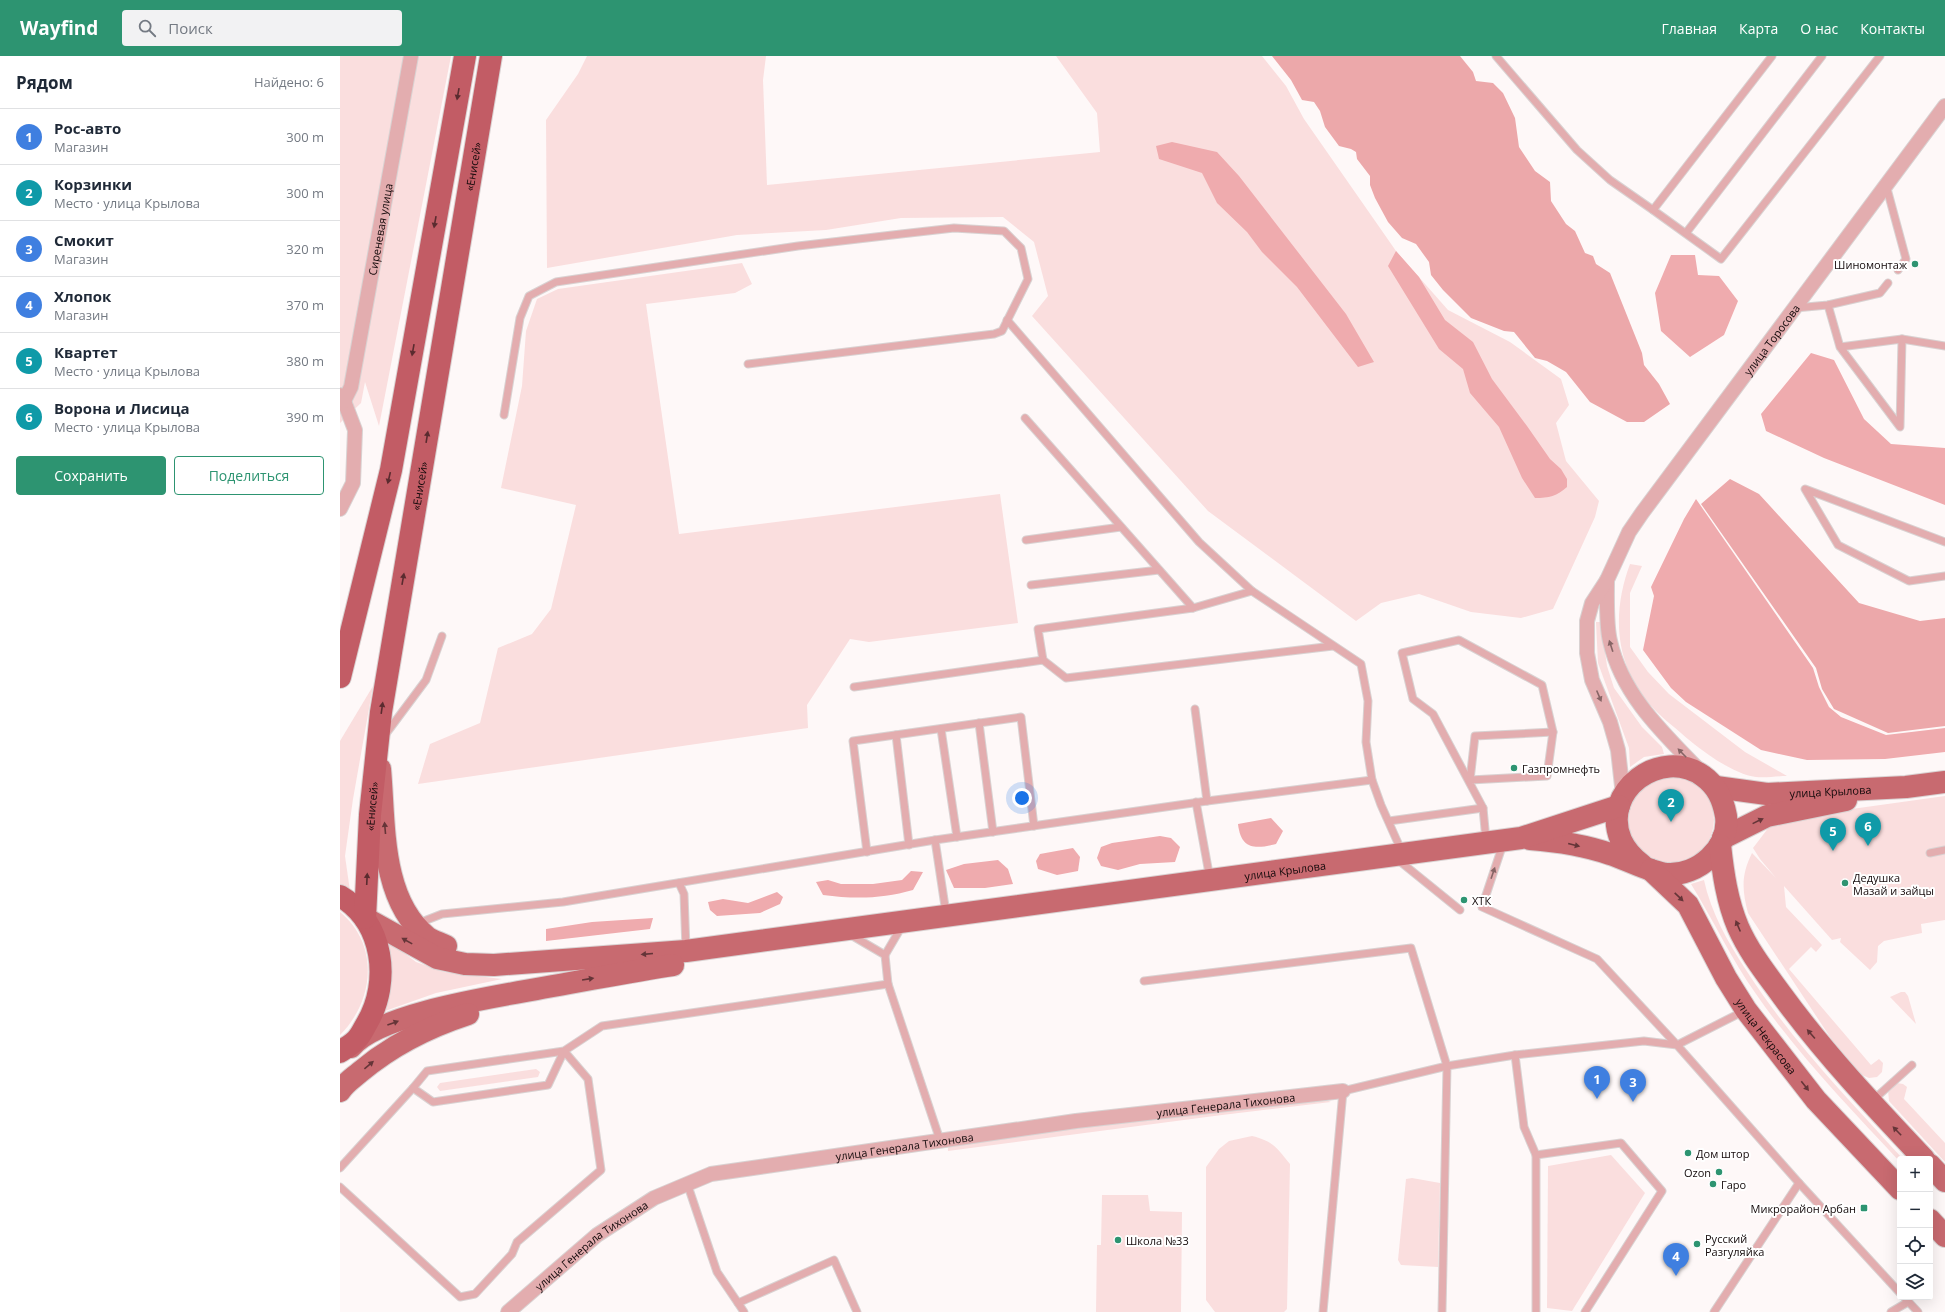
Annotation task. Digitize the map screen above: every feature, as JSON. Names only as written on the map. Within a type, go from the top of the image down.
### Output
[{"type":"highway","points":[[340,677],[391,470],[465,56]]},
{"type":"highway","name":"«Енисей»","points":[[365,918],[370,815],[381,712],[491,56]]},
{"type":"highway","points":[[340,634],[382,507]]},
{"type":"highway","points":[[340,896],[365,918],[374,935],[381,960],[381,986],[375,1010],[358,1039],[340,1052]]},
{"type":"main road","points":[[378,743],[388,862],[396,892],[406,912],[415,925],[428,938],[447,946],[478,953],[567,960]]},
{"type":"main road","name":"улица Крылова","points":[[946,916],[1504,840],[1621,800],[1633,781],[1647,771],[1663,766],[1680,766],[1696,771],[1713,784],[1767,794],[1906,787],[1945,782]]},
{"type":"main road","points":[[1713,784],[1724,803],[1726,820],[1722,841],[1723,875],[1729,901],[1738,927],[1751,953],[1803,1024],[1870,1102],[1921,1156]]},
{"type":"main road","points":[[1504,840],[1563,842],[1608,853],[1646,868],[1667,874],[1683,873],[1698,867],[1711,858],[1722,841],[1767,816],[1906,787]]},
{"type":"main road","points":[[1621,800],[1617,823],[1621,839],[1629,854],[1646,868]]},
{"type":"main road","name":"улица Некрасова","points":[[1646,868],[1688,905],[1726,978],[1746,1010],[1816,1100],[1897,1185]]},
{"type":"main road","points":[[365,918],[437,958],[465,964],[494,965],[686,951],[946,916]]},
{"type":"main road","points":[[340,1060],[358,1039],[389,1024],[429,1011],[492,996],[851,935],[946,916]]},
{"type":"main road","points":[[340,1091],[376,1059],[401,1043],[428,1029],[554,986]]},
{"type":"main road","points":[[1933,1168],[1945,1181]]},
{"type":"main road","points":[[1933,1223],[1945,1236]]},
{"type":"street","name":"Сиреневая улица","points":[[342,400],[351,386],[411,56]]},
{"type":"street","name":"улица Торосова","points":[[1607,580],[1618,553],[1642,513],[1945,106]]},
{"type":"street","points":[[340,509],[353,483],[355,430],[342,400]]},
{"type":"street","points":[[1607,580],[1609,641],[1624,680],[1640,706],[1713,784]]},
{"type":"street","points":[[1607,580],[1592,603],[1588,621],[1587,653],[1592,680],[1610,722],[1618,750],[1621,800]]},
{"type":"street","name":"улица Генерала Тихонова","points":[[508,1312],[597,1235],[654,1198],[711,1174],[1076,1121],[1344,1091]]},
{"type":"lane","points":[[1496,56],[1577,150],[1610,180],[1721,259],[1880,56]]},
{"type":"lane","points":[[1653,210],[1772,56]]},
{"type":"lane","points":[[1686,233],[1822,56]]},
{"type":"lane","points":[[1886,186],[1906,259],[1898,270]]},
{"type":"lane","points":[[504,415],[520,318],[529,296],[556,282],[798,246],[954,228],[1004,230],[1021,248],[1028,279],[1002,331],[994,334],[748,364]]},
{"type":"lane","points":[[1795,308],[1828,305],[1880,293],[1888,283]]},
{"type":"lane","points":[[1828,305],[1840,347],[1900,428],[1902,339]]},
{"type":"lane","points":[[1007,320],[1199,542],[1252,591],[1361,664],[1368,700],[1366,742],[1372,780],[1389,821],[1398,855],[1460,910]]},
{"type":"lane","points":[[1840,347],[1902,339],[1945,346]]},
{"type":"lane","points":[[1025,418],[1193,608]]},
{"type":"lane","points":[[1945,542],[1805,489],[1838,545],[1909,581],[1945,576]]},
{"type":"lane","points":[[1026,540],[1121,527]]},
{"type":"lane","points":[[1031,585],[1159,570]]},
{"type":"lane","points":[[1252,591],[1193,608],[1038,629],[1043,660],[1066,678],[1333,646]]},
{"type":"lane","points":[[378,743],[426,680],[442,636]]},
{"type":"lane","points":[[1470,780],[1547,776],[1553,732],[1542,685],[1459,640],[1402,653],[1413,699],[1433,714],[1470,780],[1483,808],[1504,840],[1482,907],[1597,959],[1677,1045],[1799,1183],[1897,1290]]},
{"type":"lane","points":[[854,687],[1043,660]]},
{"type":"lane","points":[[1195,709],[1206,801]]},
{"type":"lane","points":[[867,852],[853,742],[896,735],[1021,717],[1034,826]]},
{"type":"lane","points":[[979,723],[992,832]]},
{"type":"lane","points":[[941,729],[956,837]]},
{"type":"lane","points":[[1470,780],[1475,736],[1553,732]]},
{"type":"lane","points":[[896,735],[909,844]]},
{"type":"lane","points":[[415,925],[442,914],[563,902],[935,840],[1196,802],[1372,780]]},
{"type":"lane","points":[[1196,802],[1210,880]]},
{"type":"lane","points":[[1389,821],[1483,808]]},
{"type":"lane","points":[[935,840],[946,916]]},
{"type":"lane","points":[[1930,853],[1945,850]]},
{"type":"lane","points":[[678,883],[684,894],[686,951]]},
{"type":"lane","points":[[902,925],[885,955],[888,984],[940,1140]]},
{"type":"lane","points":[[851,935],[885,955]]},
{"type":"lane","points":[[1144,981],[1411,948],[1447,1066],[1442,1312]]},
{"type":"lane","points":[[340,1168],[427,1071],[564,1051],[602,1026],[888,984]]},
{"type":"lane","points":[[1323,1312],[1344,1091],[1447,1066],[1515,1055],[1644,1042],[1677,1045],[1746,1010]]},
{"type":"lane","points":[[413,1088],[433,1102],[548,1085],[564,1051]]},
{"type":"lane","points":[[340,1187],[460,1297],[474,1294],[512,1254],[518,1242],[601,1170],[588,1079],[564,1051]]},
{"type":"lane","points":[[1515,1055],[1524,1127],[1536,1155],[1536,1312]]},
{"type":"lane","points":[[1870,1102],[1912,1065]]},
{"type":"lane","points":[[1536,1155],[1621,1143],[1662,1191],[1584,1312]]},
{"type":"lane","points":[[687,1183],[717,1272],[744,1312]]},
{"type":"lane","points":[[1714,1312],[1799,1183]]},
{"type":"lane","points":[[738,1303],[834,1260],[857,1312]]},
{"type":"lane","points":[[1891,1312],[1905,1300]]},
{"type":"lane","points":[[1907,1300],[1918,1312]]},
{"type":"shaded area","points":[[340,56],[451,56],[379,426],[365,382],[361,403],[340,423]]},
{"type":"shaded area","points":[[587,56],[766,56],[763,80],[767,185],[1100,152],[1097,113],[1056,56],[1262,56],[1286,86],[1304,119],[1396,251],[1448,310],[1510,342],[1561,379],[1569,405],[1556,423],[1566,461],[1599,501],[1595,517],[1553,609],[1521,618],[1471,612],[1419,594],[1381,603],[1356,621],[1208,511],[1032,316],[1048,296],[1034,242],[1003,217],[901,218],[826,230],[737,235],[547,268],[546,120],[578,74]]},
{"type":"shaded area","points":[[1272,56],[1460,56],[1473,72],[1476,81],[1493,83],[1503,93],[1515,118],[1519,147],[1535,171],[1550,182],[1551,201],[1566,224],[1575,231],[1585,253],[1593,256],[1596,264],[1610,273],[1642,353],[1644,365],[1659,384],[1670,404],[1644,422],[1627,422],[1590,402],[1566,372],[1547,361],[1535,358],[1514,332],[1504,331],[1471,318],[1443,290],[1431,275],[1429,262],[1416,244],[1402,238],[1388,222],[1375,198],[1370,185],[1370,176],[1357,159],[1356,152],[1339,146],[1325,127],[1320,111],[1314,102],[1302,100],[1291,80]]},
{"type":"shaded area","points":[[1172,142],[1217,152],[1239,176],[1346,314],[1374,362],[1358,367],[1297,287],[1262,252],[1247,232],[1217,203],[1202,173],[1159,159],[1156,146]]},
{"type":"shaded area","points":[[1396,251],[1419,277],[1445,320],[1473,342],[1492,379],[1550,459],[1561,469],[1567,479],[1567,487],[1560,493],[1544,498],[1535,498],[1522,478],[1499,427],[1470,393],[1463,369],[1439,349],[1388,266]]},
{"type":"shaded area","points":[[1671,255],[1695,255],[1698,275],[1719,276],[1738,301],[1724,335],[1690,357],[1661,331],[1655,293]]},
{"type":"shaded area","points":[[742,263],[752,284],[735,293],[646,304],[679,534],[1000,494],[1018,623],[869,642],[850,639],[807,705],[808,728],[418,784],[430,744],[480,723],[498,648],[532,634],[551,609],[576,505],[501,488],[522,386],[526,331],[537,299],[558,289]]},
{"type":"shaded area","points":[[1811,353],[1834,360],[1864,419],[1891,444],[1945,448],[1945,505],[1824,458],[1766,431],[1761,414]]},
{"type":"shaded area","points":[[1730,479],[1759,494],[1859,603],[1920,621],[1945,618],[1945,726],[1888,733],[1834,709],[1822,689],[1816,668],[1701,504]]},
{"type":"shaded area","points":[[1696,499],[1813,668],[1819,687],[1829,707],[1841,717],[1886,735],[1945,728],[1945,752],[1885,759],[1807,760],[1761,750],[1686,702],[1671,688],[1643,650],[1654,596],[1651,587],[1684,519]]},
{"type":"shaded area","points":[[1630,564],[1642,566],[1630,593],[1630,647],[1648,672],[1669,694],[1745,752],[1787,776],[1756,777],[1747,775],[1726,766],[1697,746],[1659,715],[1640,692],[1624,658],[1620,640],[1620,602]]},
{"type":"shaded area","points":[[1596,622],[1601,622],[1607,666],[1614,688],[1642,727],[1662,747],[1664,754],[1644,757],[1630,767],[1629,748],[1598,663]]},
{"type":"shaded area","points":[[373,686],[353,799],[345,856],[350,891],[340,885],[340,741]]},
{"type":"shaded area","points":[[1671,777],[1687,780],[1695,784],[1707,796],[1711,804],[1714,820],[1711,836],[1707,844],[1695,856],[1687,860],[1671,863],[1655,860],[1647,856],[1635,844],[1631,836],[1628,820],[1631,804],[1635,796],[1647,784],[1655,780]]},
{"type":"shaded area","points":[[1945,796],[1945,920],[1921,924],[1922,933],[1884,941],[1878,946],[1877,962],[1870,970],[1840,942],[1841,938],[1832,940],[1784,886],[1786,907],[1822,945],[1816,952],[1811,947],[1789,969],[1871,1065],[1879,1059],[1883,1063],[1882,1072],[1877,1077],[1869,1078],[1862,1075],[1832,1040],[1748,913],[1744,890],[1744,876],[1746,868],[1752,853],[1776,878],[1753,848],[1769,827],[1787,818]]},
{"type":"shaded area","points":[[1271,818],[1283,831],[1276,844],[1256,847],[1250,846],[1242,839],[1238,824]]},
{"type":"shaded area","points":[[1160,836],[1171,838],[1180,847],[1175,862],[1140,864],[1118,870],[1101,866],[1097,858],[1101,847],[1112,843]]},
{"type":"shaded area","points":[[1073,848],[1080,857],[1078,871],[1057,875],[1038,869],[1036,861],[1040,854]]},
{"type":"shaded area","points":[[998,860],[1008,869],[1013,884],[985,888],[954,888],[946,870],[964,864]]},
{"type":"shaded area","points":[[911,871],[923,872],[913,890],[879,897],[857,898],[823,895],[816,882],[828,880],[841,884],[873,884],[902,880]]},
{"type":"shaded area","points":[[1704,880],[1711,904],[1721,927],[1739,959],[1763,996],[1820,1068],[1900,1156],[1897,1156],[1897,1159],[1843,1101],[1789,1039],[1772,1017],[1747,981],[1691,884]]},
{"type":"shaded area","points":[[777,892],[783,897],[780,904],[760,913],[717,916],[710,910],[708,902],[723,899],[748,903]]},
{"type":"shaded area","points":[[340,912],[353,925],[362,940],[367,956],[368,973],[360,1006],[340,1035]]},
{"type":"shaded area","points":[[653,918],[650,929],[546,941],[546,929],[592,922]]},
{"type":"shaded area","points":[[387,940],[416,962],[444,972],[502,979],[436,993],[385,1011],[390,975]]},
{"type":"shaded area","points":[[1901,992],[1905,992],[1908,996],[1916,1024],[1890,997]]},
{"type":"shaded area","points":[[536,1069],[540,1072],[538,1077],[440,1091],[437,1087],[440,1083]]},
{"type":"shaded area","points":[[1897,1083],[1903,1084],[1907,1087],[1904,1099],[1945,1143],[1945,1162],[1889,1101],[1888,1090]]},
{"type":"shaded area","points":[[1318,1097],[1331,1102],[948,1151],[948,1148],[952,1145]]},
{"type":"shaded area","points":[[1252,1136],[1270,1143],[1290,1164],[1287,1309],[1284,1312],[1215,1312],[1206,1300],[1206,1167],[1219,1149],[1229,1141]]},
{"type":"shaded area","points":[[1611,1155],[1645,1193],[1572,1311],[1547,1308],[1548,1166]]},
{"type":"shaded area","points":[[1412,1178],[1440,1183],[1438,1267],[1401,1265],[1398,1260],[1406,1179]]},
{"type":"shaded area","points":[[1102,1195],[1148,1195],[1150,1211],[1182,1212],[1181,1312],[1096,1312],[1097,1245],[1101,1245]]},
{"type":"place","name":"Шиномонтаж","points":[[1915,264]]},
{"type":"place","name":"Газпромнефть","points":[[1514,768]]},
{"type":"place","name":"Корзинки","points":[[1671,822]]},
{"type":"place","name":"Ворона и Лисица","points":[[1868,846]]},
{"type":"place","name":"Квартет","points":[[1833,851]]},
{"type":"place","name":"Дедушка Мазай и зайцы","points":[[1845,883]]},
{"type":"place","name":"ХТК","points":[[1464,900]]},
{"type":"place","name":"Рос-авто","points":[[1597,1099]]},
{"type":"place","name":"Смокит","points":[[1633,1102]]},
{"type":"place","name":"Дом штор","points":[[1688,1153]]},
{"type":"place","name":"Ozon","points":[[1719,1172]]},
{"type":"place","name":"Гаро","points":[[1713,1184]]},
{"type":"place","name":"Микрорайон Арбан","points":[[1864,1208]]},
{"type":"place","name":"Школа №33","points":[[1118,1240]]},
{"type":"place","name":"Русский Разгуляйка","points":[[1697,1244]]},
{"type":"place","name":"Хлопок","points":[[1676,1276]]}]
